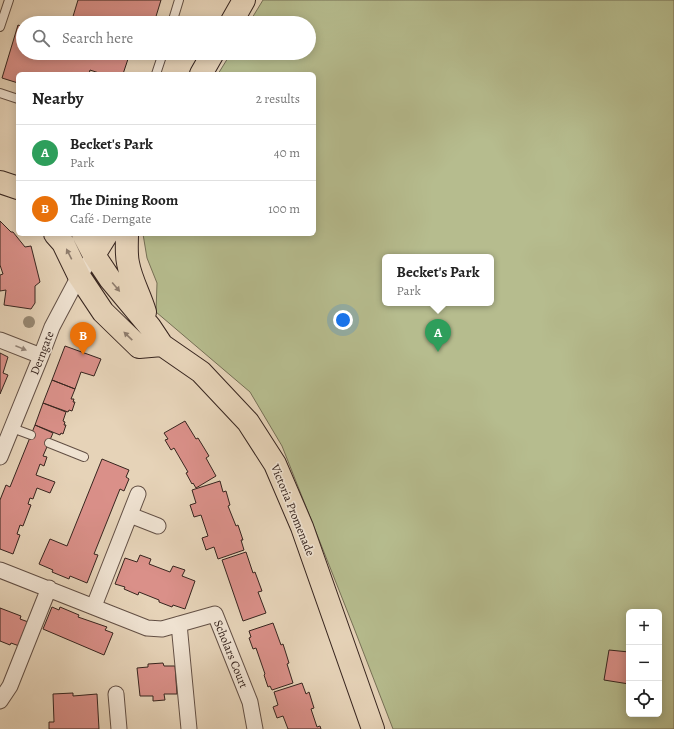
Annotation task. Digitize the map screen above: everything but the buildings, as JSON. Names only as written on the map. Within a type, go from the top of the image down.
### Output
[{"type":"main road","points":[[235,16],[244,0]]},
{"type":"main road","points":[[202,72],[209,60]]},
{"type":"main road","points":[[57,236],[63,243],[80,276],[103,312],[139,347],[162,345]]},
{"type":"main road","name":"Victoria Promenade","points":[[84,236],[94,255],[110,279],[150,327],[162,345],[201,372],[248,422],[275,464],[302,527],[373,729]]},
{"type":"main road","points":[[94,255],[106,236]]},
{"type":"main road","points":[[127,236],[128,263],[150,327]]},
{"type":"street","name":"Derngate","points":[[0,457],[52,327],[80,276],[94,255]]},
{"type":"street","points":[[0,340],[41,356]]},
{"type":"street","points":[[94,606],[138,494]]},
{"type":"street","points":[[130,515],[158,526]]},
{"type":"street","name":"Scholars Court","points":[[0,570],[49,588],[147,628],[162,629],[215,614],[250,702],[255,729]]},
{"type":"street","points":[[0,701],[10,686],[49,588]]},
{"type":"street","points":[[179,624],[189,729]]},
{"type":"street","points":[[116,694],[119,729]]},
{"type":"lane","points":[[0,27],[9,0]]},
{"type":"lane","points":[[174,16],[179,0]]},
{"type":"lane","points":[[157,72],[161,60]]},
{"type":"lane","points":[[0,93],[16,98]]},
{"type":"lane","points":[[12,428],[31,435]]},
{"type":"lane","points":[[49,443],[84,457]]},
{"type":"green space","points":[[263,0],[674,0],[674,729],[393,729],[282,446],[250,392],[156,312],[157,283],[147,258],[143,236],[316,236],[316,72],[219,72],[227,60],[316,60],[316,16],[253,16]]},
{"type":"place","name":"Becket's Park","points":[[438,352]]},
{"type":"place","name":"The Dining Room","points":[[83,355]]}]
